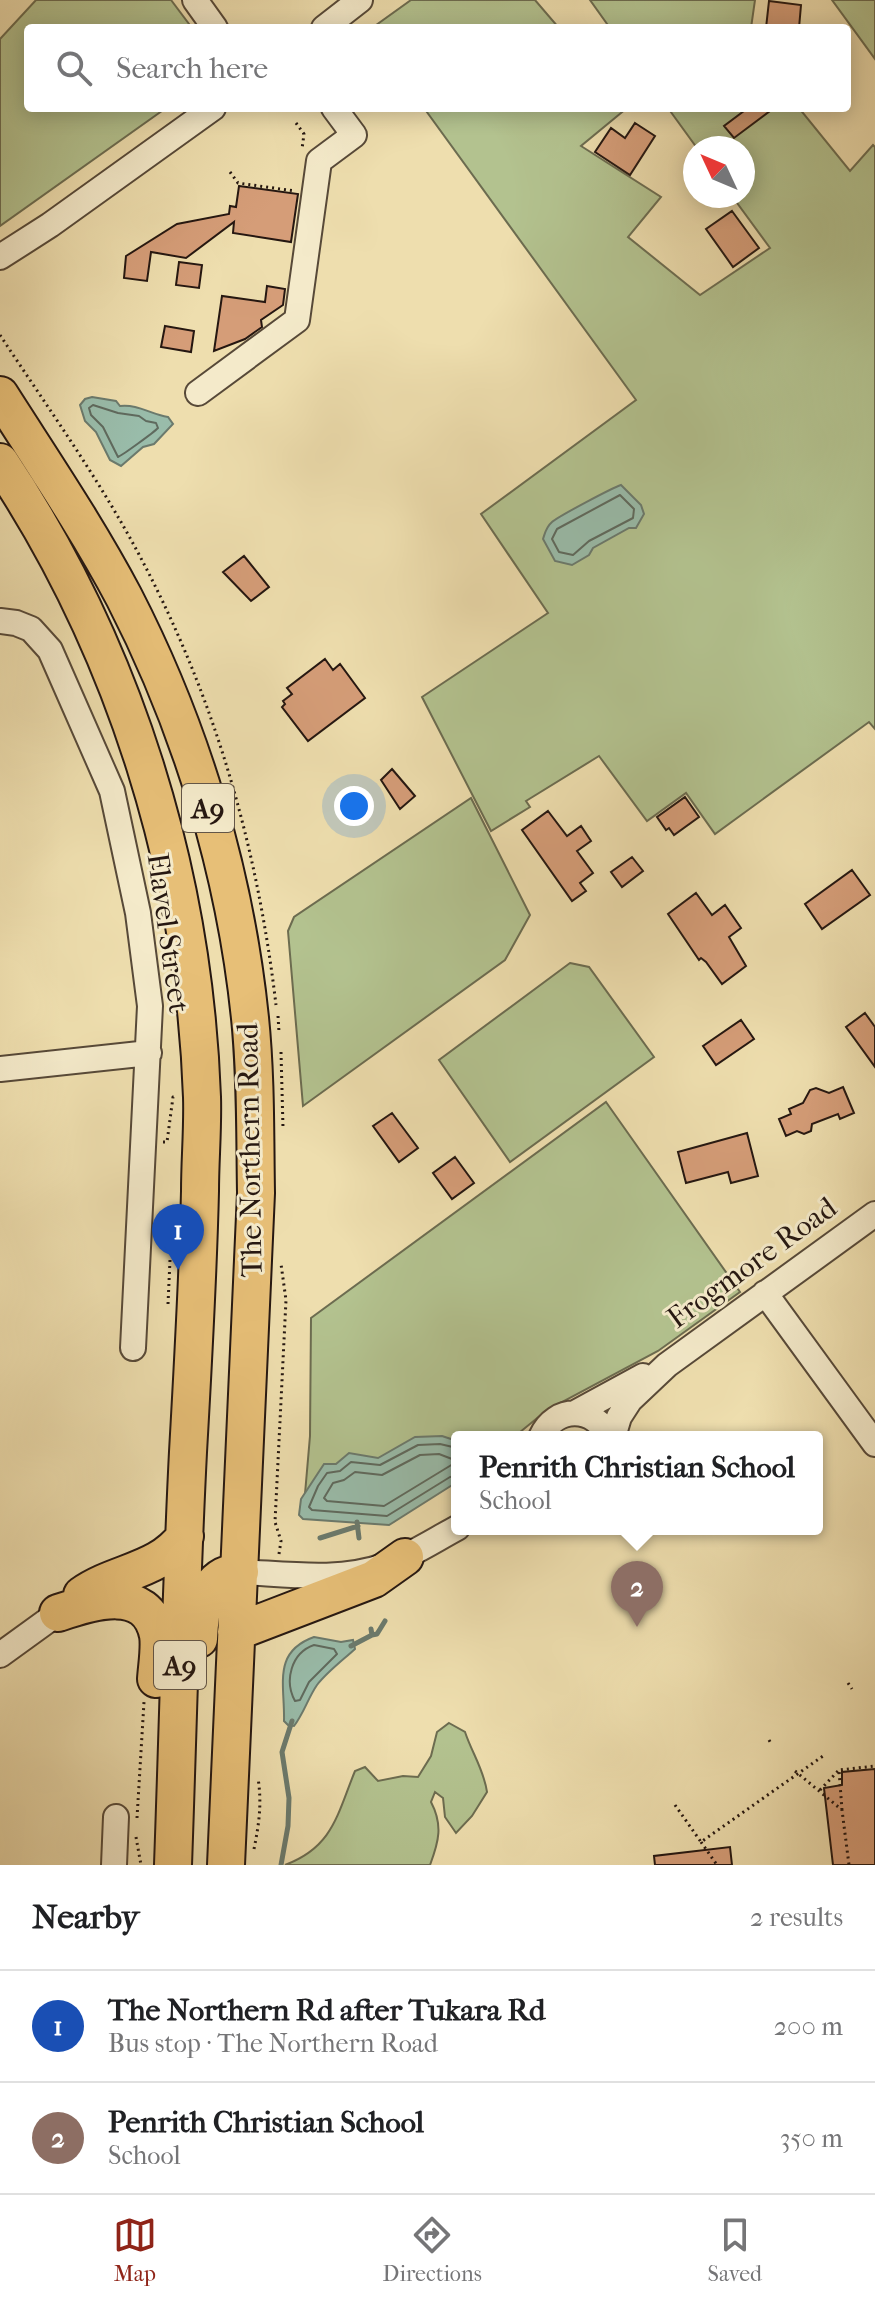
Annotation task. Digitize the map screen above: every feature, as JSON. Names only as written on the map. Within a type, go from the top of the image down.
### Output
[{"type":"highway","name":"The Northern Road","points":[[0,395],[81,523],[143,637],[195,768],[216,833],[238,927],[255,1082],[256,1177],[226,1865]]},
{"type":"highway","name":"The Northern Road","points":[[1,463],[35,518],[94,633],[137,742],[172,860],[194,999],[202,1097],[198,1269],[185,1536],[162,1863]]},
{"type":"highway","points":[[187,1471],[199,1539],[206,1553],[240,1572]]},
{"type":"highway","points":[[58,1613],[93,1588],[161,1560],[185,1536]]},
{"type":"highway","points":[[236,1632],[374,1579],[405,1557]]},
{"type":"highway","points":[[162,1863],[193,1760],[199,1626],[203,1607],[206,1596],[223,1574],[240,1572]]},
{"type":"highway","points":[[58,1613],[102,1599],[115,1599],[135,1605],[152,1620],[158,1636],[153,1740],[162,1863]]},
{"type":"street","points":[[195,0],[212,24]]},
{"type":"street","points":[[329,24],[360,0]]},
{"type":"street","points":[[0,257],[50,225],[207,112]]},
{"type":"street","points":[[198,393],[297,320],[319,161],[354,135],[337,112]]},
{"type":"street","name":"Flavel Street","points":[[0,621],[25,626],[46,644],[112,791],[138,913],[150,1006],[133,1348]]},
{"type":"street","points":[[0,1069],[149,1053]]},
{"type":"street","name":"Frogmore Road","points":[[613,1431],[630,1400],[667,1365],[875,1214]]},
{"type":"street","points":[[765,1293],[875,1444]]},
{"type":"street","name":"Frogmore Road","points":[[545,1431],[557,1417],[575,1413],[667,1365]]},
{"type":"street","points":[[575,1413],[592,1417],[606,1431]]},
{"type":"street","points":[[240,1572],[348,1573],[384,1566],[451,1531]]},
{"type":"street","points":[[0,1655],[58,1613]]},
{"type":"street","points":[[114,1865],[127,1818]]},
{"type":"path","points":[[296,123],[304,134],[302,148]]},
{"type":"path","points":[[230,172],[238,183],[292,192]]},
{"type":"path","points":[[848,1683],[852,1689]]},
{"type":"path","points":[[127,1818],[144,1700]]},
{"type":"path","points":[[701,1842],[823,1756]]},
{"type":"path","points":[[819,1791],[839,1770],[875,1766]]},
{"type":"path","points":[[839,1770],[849,1865]]},
{"type":"path","points":[[797,1772],[842,1810]]},
{"type":"path","points":[[675,1805],[717,1865]]},
{"type":"path","points":[[136,1834],[162,1863]]},
{"type":"green space","points":[[36,0],[171,0],[189,24],[24,24],[24,112],[160,112],[0,226],[0,39]]},
{"type":"green space","points":[[411,0],[535,0],[556,24],[378,24]]},
{"type":"green space","points":[[590,0],[755,0],[752,24],[607,24]]},
{"type":"green space","points":[[832,0],[875,0],[875,59],[851,24]]},
{"type":"green space","points":[[427,112],[622,112],[581,146],[661,197],[628,237],[700,295],[770,248],[741,208],[755,208],[755,136],[688,136],[671,112],[802,112],[850,171],[873,145],[875,147],[875,729],[869,722],[715,834],[686,793],[647,821],[599,756],[526,801],[530,807],[491,831],[422,697],[548,613],[481,514],[636,400]]},
{"type":"green space","points":[[471,798],[530,915],[505,960],[303,1106],[288,931],[294,917]]},
{"type":"green space","points":[[570,963],[589,967],[654,1057],[510,1162],[439,1060]]},
{"type":"green space","points":[[606,1102],[740,1292],[658,1351],[547,1410],[521,1431],[451,1431],[451,1480],[393,1522],[303,1517],[310,1436],[311,1318]]},
{"type":"green space","points":[[449,1723],[465,1732],[487,1792],[472,1816],[456,1833],[445,1817],[443,1798],[435,1792],[431,1802],[438,1833],[430,1865],[285,1865],[301,1858],[323,1839],[338,1815],[355,1771],[365,1767],[378,1781],[403,1776],[418,1777],[431,1756],[437,1732]]},
{"type":"water","points":[[92,397],[168,417],[173,424],[154,444],[143,447],[121,466],[110,460],[96,432],[85,421],[80,405]]},
{"type":"water","points":[[621,485],[641,505],[644,514],[636,528],[629,528],[593,548],[589,555],[572,565],[555,561],[543,539],[550,524]]},
{"type":"water","points":[[442,1436],[451,1439],[451,1486],[389,1525],[303,1519],[299,1515],[301,1499],[324,1464],[336,1464],[349,1453],[378,1458],[415,1437]]},
{"type":"water","points":[[314,1637],[341,1642],[353,1640],[355,1649],[317,1685],[294,1726],[288,1725],[284,1721],[286,1661],[301,1643]]},
{"type":"building","points":[[769,1],[801,5],[799,24],[766,24]]},
{"type":"building","points":[[743,112],[769,112],[737,136],[732,136],[724,126]]},
{"type":"building","points":[[635,123],[655,136],[630,175],[595,152],[611,128],[625,138]]},
{"type":"building","points":[[239,186],[298,194],[291,242],[233,233],[234,222],[186,258],[151,252],[147,281],[124,278],[126,256],[177,224],[229,214],[230,206],[236,207]]},
{"type":"building","points":[[732,211],[759,248],[733,267],[706,229]]},
{"type":"building","points":[[179,262],[202,265],[199,288],[176,285]]},
{"type":"building","points":[[267,286],[285,289],[283,305],[261,320],[262,327],[245,339],[214,351],[222,296],[265,302]]},
{"type":"building","points":[[165,326],[194,331],[191,352],[161,347]]},
{"type":"building","points":[[244,556],[269,587],[251,601],[223,572]]},
{"type":"building","points":[[325,659],[333,670],[340,664],[365,698],[308,741],[282,707],[285,704],[283,701],[292,694],[287,688]]},
{"type":"building","points":[[392,769],[415,796],[400,809],[381,780]]},
{"type":"building","points":[[685,797],[699,817],[674,835],[657,817]]},
{"type":"building","points":[[548,811],[567,836],[581,826],[591,841],[577,851],[593,873],[580,883],[586,891],[572,901],[522,830]]},
{"type":"building","points":[[632,857],[643,871],[622,887],[611,872]]},
{"type":"building","points":[[852,870],[870,895],[822,929],[805,904]]},
{"type":"building","points":[[696,893],[712,915],[725,905],[741,928],[729,937],[746,966],[722,984],[706,962],[701,958],[699,960],[668,914]]},
{"type":"building","points":[[865,1013],[875,1027],[875,1067],[846,1027]]},
{"type":"building","points":[[741,1020],[754,1039],[716,1065],[703,1046]]},
{"type":"building","points":[[843,1087],[854,1113],[840,1119],[838,1114],[812,1124],[811,1131],[804,1134],[797,1131],[786,1136],[779,1119],[791,1114],[789,1109],[803,1103],[810,1090],[816,1088],[829,1093]]},
{"type":"building","points":[[392,1113],[418,1148],[399,1162],[373,1126]]},
{"type":"building","points":[[747,1133],[758,1176],[731,1183],[728,1172],[686,1183],[678,1152]]},
{"type":"building","points":[[455,1157],[474,1183],[452,1199],[433,1173]]},
{"type":"building","points":[[875,1769],[875,1865],[833,1865],[824,1788],[842,1785],[842,1772]]},
{"type":"building","points":[[730,1847],[732,1865],[655,1865],[654,1856]]},
{"type":"waterway","points":[[357,1522],[359,1538]]},
{"type":"waterway","points":[[320,1538],[358,1526]]},
{"type":"waterway","points":[[372,1635],[377,1634],[385,1621]]},
{"type":"waterway","points":[[351,1646],[372,1635],[371,1629]]},
{"type":"waterway","points":[[281,1865],[289,1798],[282,1752],[292,1721]]},
{"type":"place","name":"The Northern Rd after Tukara Rd","points":[[178,1270]]},
{"type":"place","name":"Penrith Christian School","points":[[637,1627]]}]
